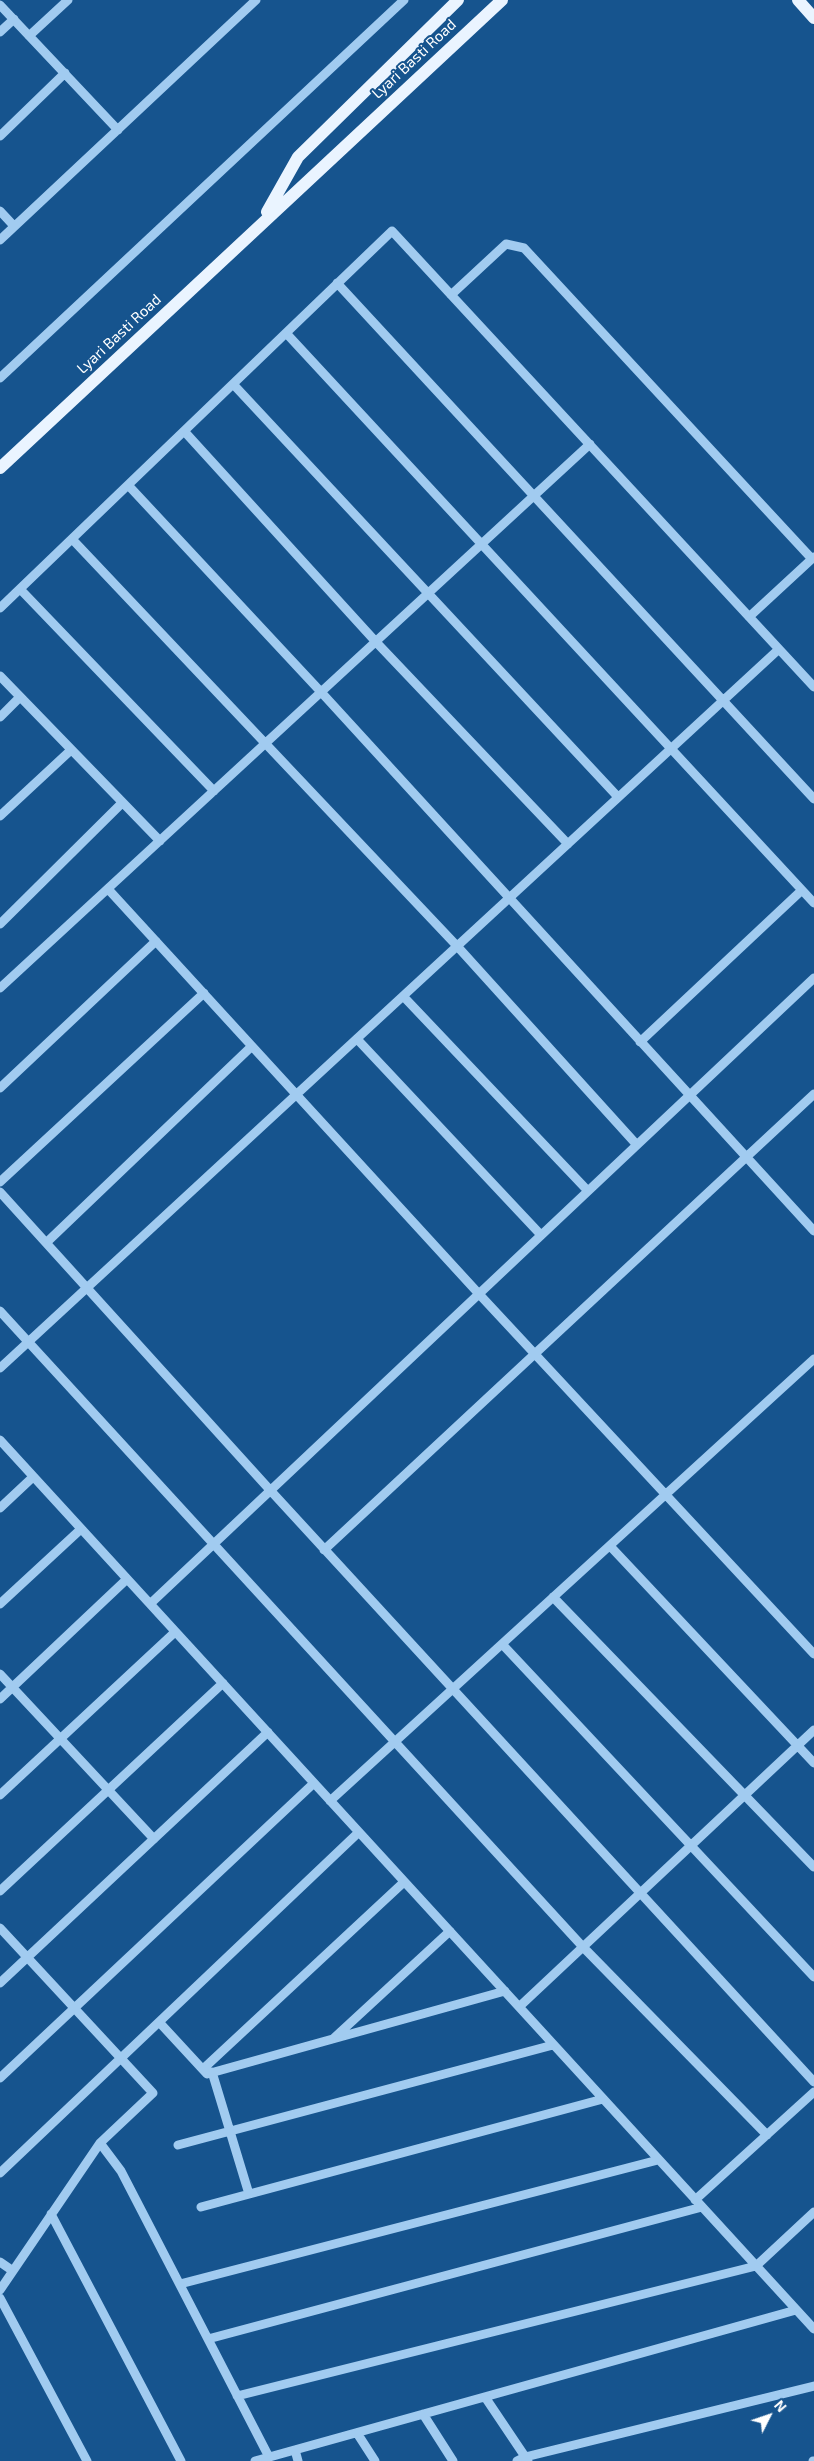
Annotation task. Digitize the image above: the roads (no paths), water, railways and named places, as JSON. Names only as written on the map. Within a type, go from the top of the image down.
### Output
[{"type":"main road","name":"Lyari Basti Road","points":[[261,223],[298,157],[458,0]]},
{"type":"main road","name":"Lyari Basti Road","points":[[0,468],[502,0]]},
{"type":"main road","points":[[798,0],[814,18]]},
{"type":"street","points":[[29,36],[68,0]]},
{"type":"street","points":[[0,240],[256,0]]},
{"type":"street","points":[[0,378],[404,0]]},
{"type":"street","points":[[0,5],[118,130]]},
{"type":"street","points":[[0,32],[14,19]]},
{"type":"street","points":[[0,136],[65,74]]},
{"type":"street","points":[[0,210],[14,226]]},
{"type":"street","points":[[0,608],[392,231],[814,687]]},
{"type":"street","points":[[451,295],[506,244],[524,248],[813,558],[749,617]]},
{"type":"street","points":[[337,284],[814,799]]},
{"type":"street","points":[[286,333],[670,750],[814,903]]},
{"type":"street","points":[[233,384],[618,797]]},
{"type":"street","points":[[184,431],[376,642],[568,844]]},
{"type":"street","points":[[0,988],[590,444]]},
{"type":"street","points":[[128,485],[321,692],[508,899],[814,1231]]},
{"type":"street","points":[[72,539],[457,946],[637,1145]]},
{"type":"street","points":[[20,589],[214,791]]},
{"type":"street","points":[[0,1368],[779,649]]},
{"type":"street","points":[[0,676],[160,841]]},
{"type":"street","points":[[0,717],[20,698]]},
{"type":"street","points":[[0,816],[71,750]]},
{"type":"street","points":[[0,924],[122,803]]},
{"type":"street","points":[[108,889],[479,1294],[814,1654]]},
{"type":"street","points":[[640,1042],[802,890]]},
{"type":"street","points":[[0,1088],[156,941]]},
{"type":"street","points":[[150,1604],[814,978]]},
{"type":"street","points":[[0,1182],[204,993]]},
{"type":"street","points":[[403,996],[588,1191]]},
{"type":"street","points":[[357,1039],[541,1236]]},
{"type":"street","points":[[46,1243],[252,1046]]},
{"type":"street","points":[[324,1550],[814,1094]]},
{"type":"street","points":[[0,1192],[324,1550],[814,2082]]},
{"type":"street","points":[[0,1311],[212,1545],[396,1741],[583,1947],[767,2135]]},
{"type":"street","points":[[330,1801],[814,1359]]},
{"type":"street","points":[[0,1440],[813,2328]]},
{"type":"street","points":[[0,1508],[34,1477]]},
{"type":"street","points":[[0,1604],[81,1528]]},
{"type":"street","points":[[610,1546],[814,1763]]},
{"type":"street","points":[[0,1699],[127,1579]]},
{"type":"street","points":[[553,1597],[814,1867]]},
{"type":"street","points":[[0,1795],[175,1632]]},
{"type":"street","points":[[502,1644],[814,1977]]},
{"type":"street","points":[[0,1674],[154,1839]]},
{"type":"street","points":[[0,1891],[223,1683]]},
{"type":"street","points":[[519,2007],[814,1730]]},
{"type":"street","points":[[0,1983],[268,1732]]},
{"type":"street","points":[[0,2078],[314,1783]]},
{"type":"street","points":[[0,2173],[359,1832]]},
{"type":"street","points":[[202,2069],[404,1882]]},
{"type":"street","points":[[0,1928],[153,2093],[100,2143],[0,2290]]},
{"type":"street","points":[[333,2039],[450,1931]]},
{"type":"street","points":[[159,2022],[207,2074],[505,1992]]},
{"type":"street","points":[[178,2145],[553,2045]]},
{"type":"street","points":[[212,2072],[250,2194]]},
{"type":"street","points":[[695,2200],[814,2092]]},
{"type":"street","points":[[201,2208],[603,2100]]},
{"type":"street","points":[[100,2143],[122,2171],[269,2457]]},
{"type":"street","points":[[180,2284],[658,2160]]},
{"type":"street","points":[[208,2339],[702,2208]]},
{"type":"street","points":[[237,2396],[756,2266],[814,2212]]},
{"type":"street","points":[[51,2214],[182,2461]]},
{"type":"street","points":[[0,2262],[13,2271]]},
{"type":"street","points":[[0,2298],[87,2461]]},
{"type":"street","points":[[255,2461],[796,2310]]},
{"type":"street","points":[[484,2397],[523,2460],[814,2386]]},
{"type":"street","points":[[423,2414],[453,2461]]},
{"type":"street","points":[[357,2432],[375,2461]]},
{"type":"street","points":[[295,2450],[298,2461]]}]
